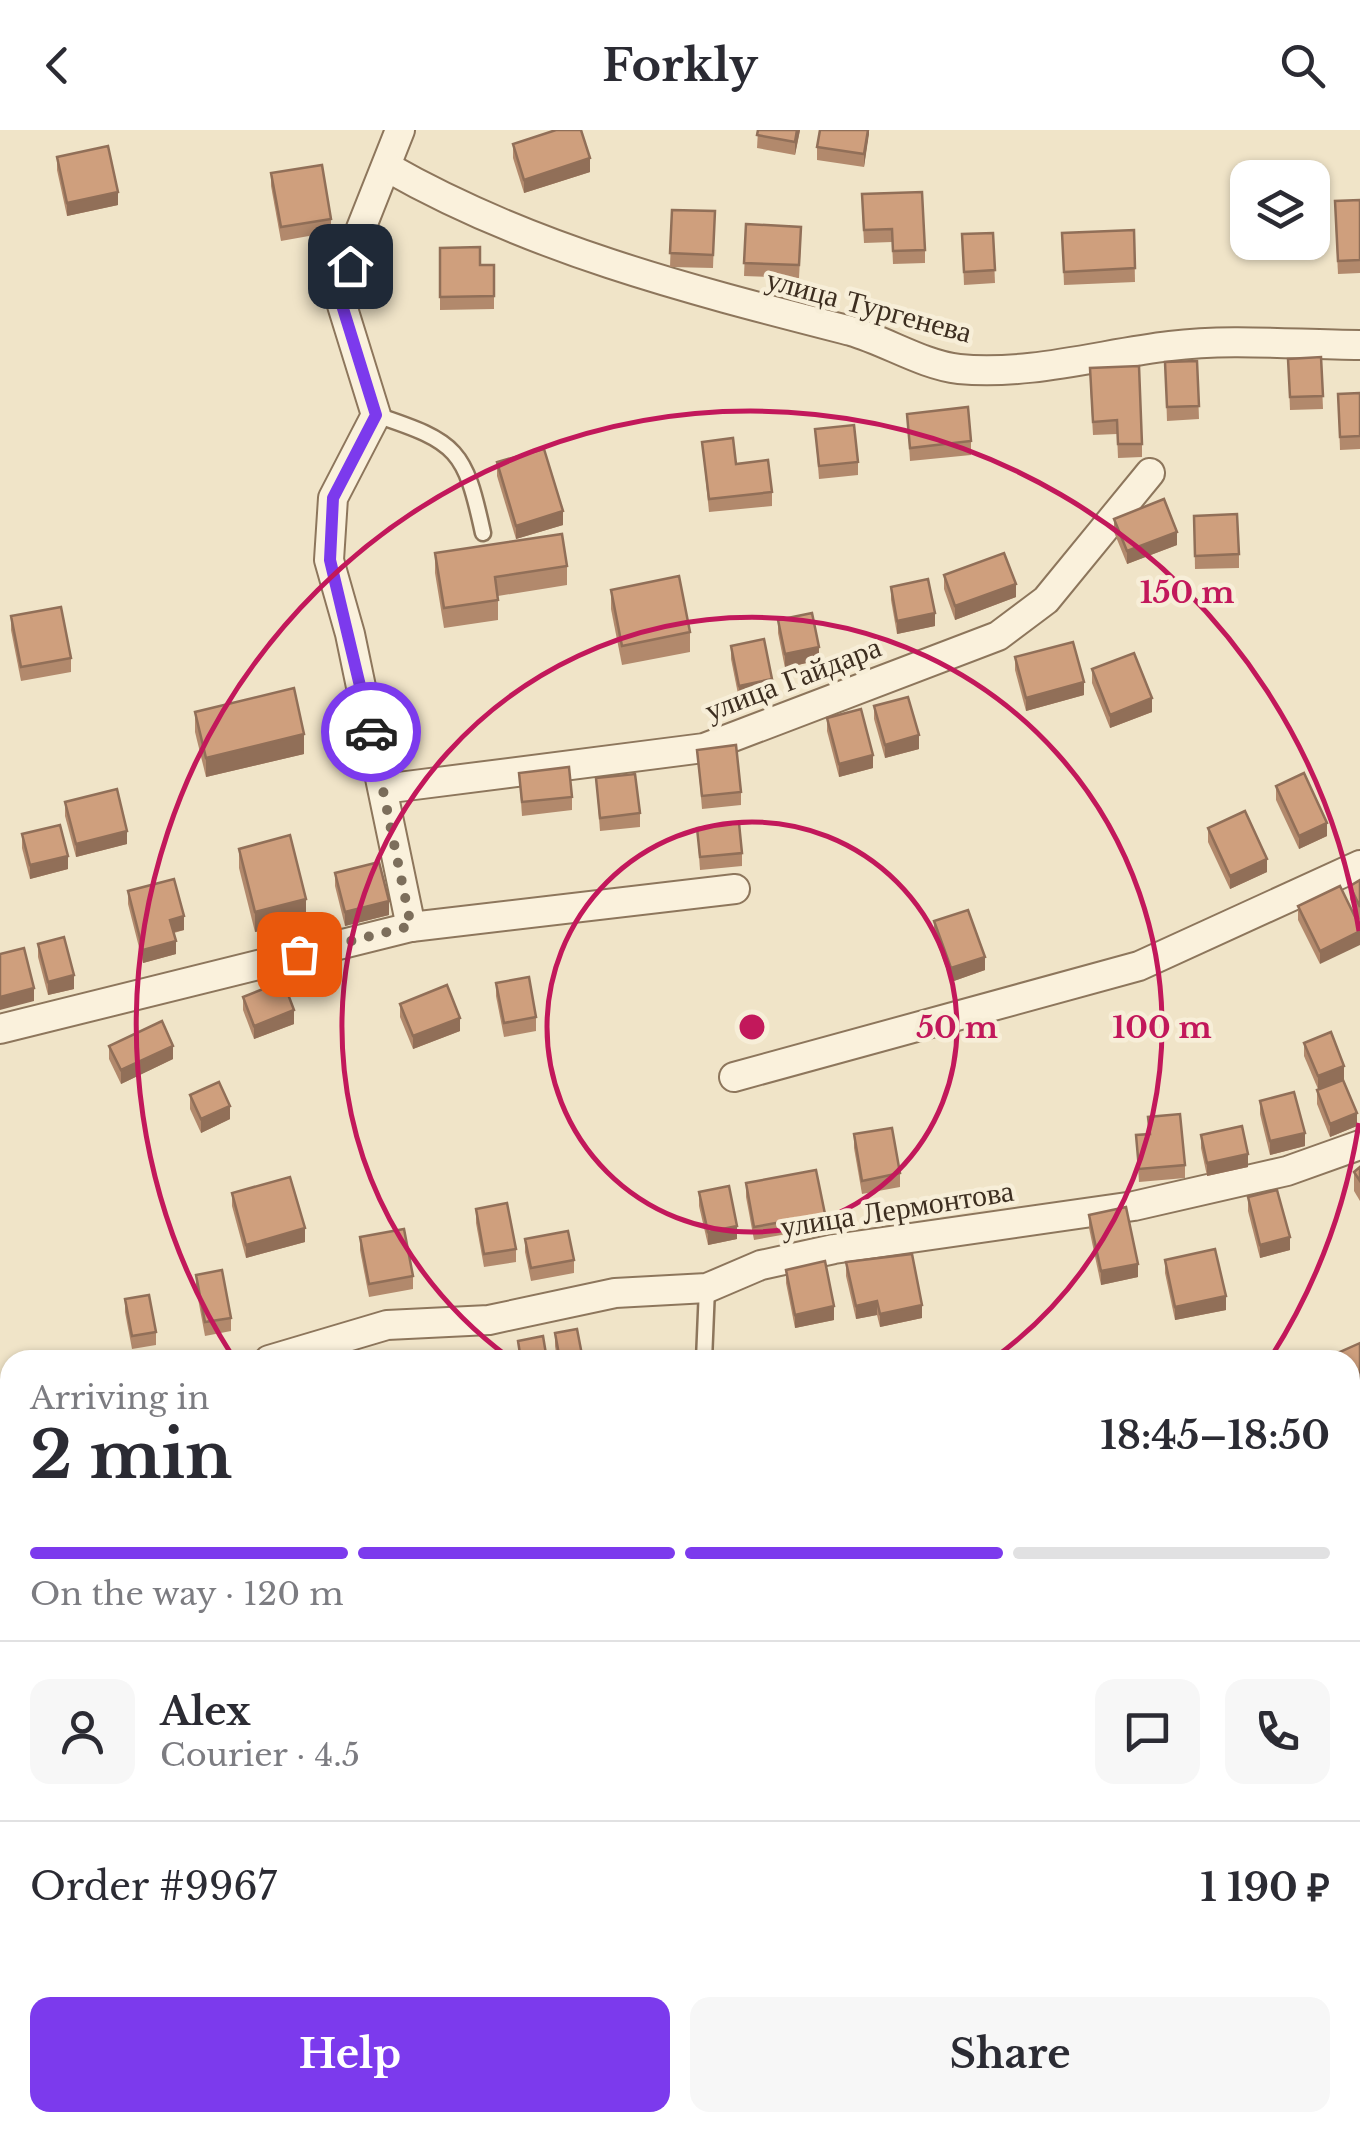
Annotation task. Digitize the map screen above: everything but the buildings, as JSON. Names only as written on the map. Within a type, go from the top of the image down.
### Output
[{"type":"street","points":[[400,130],[360,231],[341,302],[376,415],[333,498],[330,560],[350,634],[411,926]]},
{"type":"street","name":"улица Тургенева","points":[[387,167],[455,206],[570,252],[746,307],[855,332],[956,369],[1026,367],[1176,345],[1360,345]]},
{"type":"street","name":"улица Гайдара","points":[[383,789],[704,748],[998,636],[1046,600],[1150,473]]},
{"type":"street","points":[[734,1077],[1139,966],[1360,866]]},
{"type":"street","points":[[0,1029],[411,926],[736,889]]},
{"type":"street","name":"улица Лермонтова","points":[[302,1350],[386,1325],[489,1320],[615,1293],[707,1288],[761,1266],[834,1248],[1134,1206],[1287,1170],[1360,1145]]},
{"type":"lane","points":[[376,415],[417,428],[450,448],[470,472],[484,534]]},
{"type":"lane","points":[[704,1350],[707,1288]]},
{"type":"way so far","points":[[299,954],[411,926],[371,732]]},
{"type":"route","points":[[350,266],[341,302],[376,415],[333,498],[330,560],[371,732]]}]
